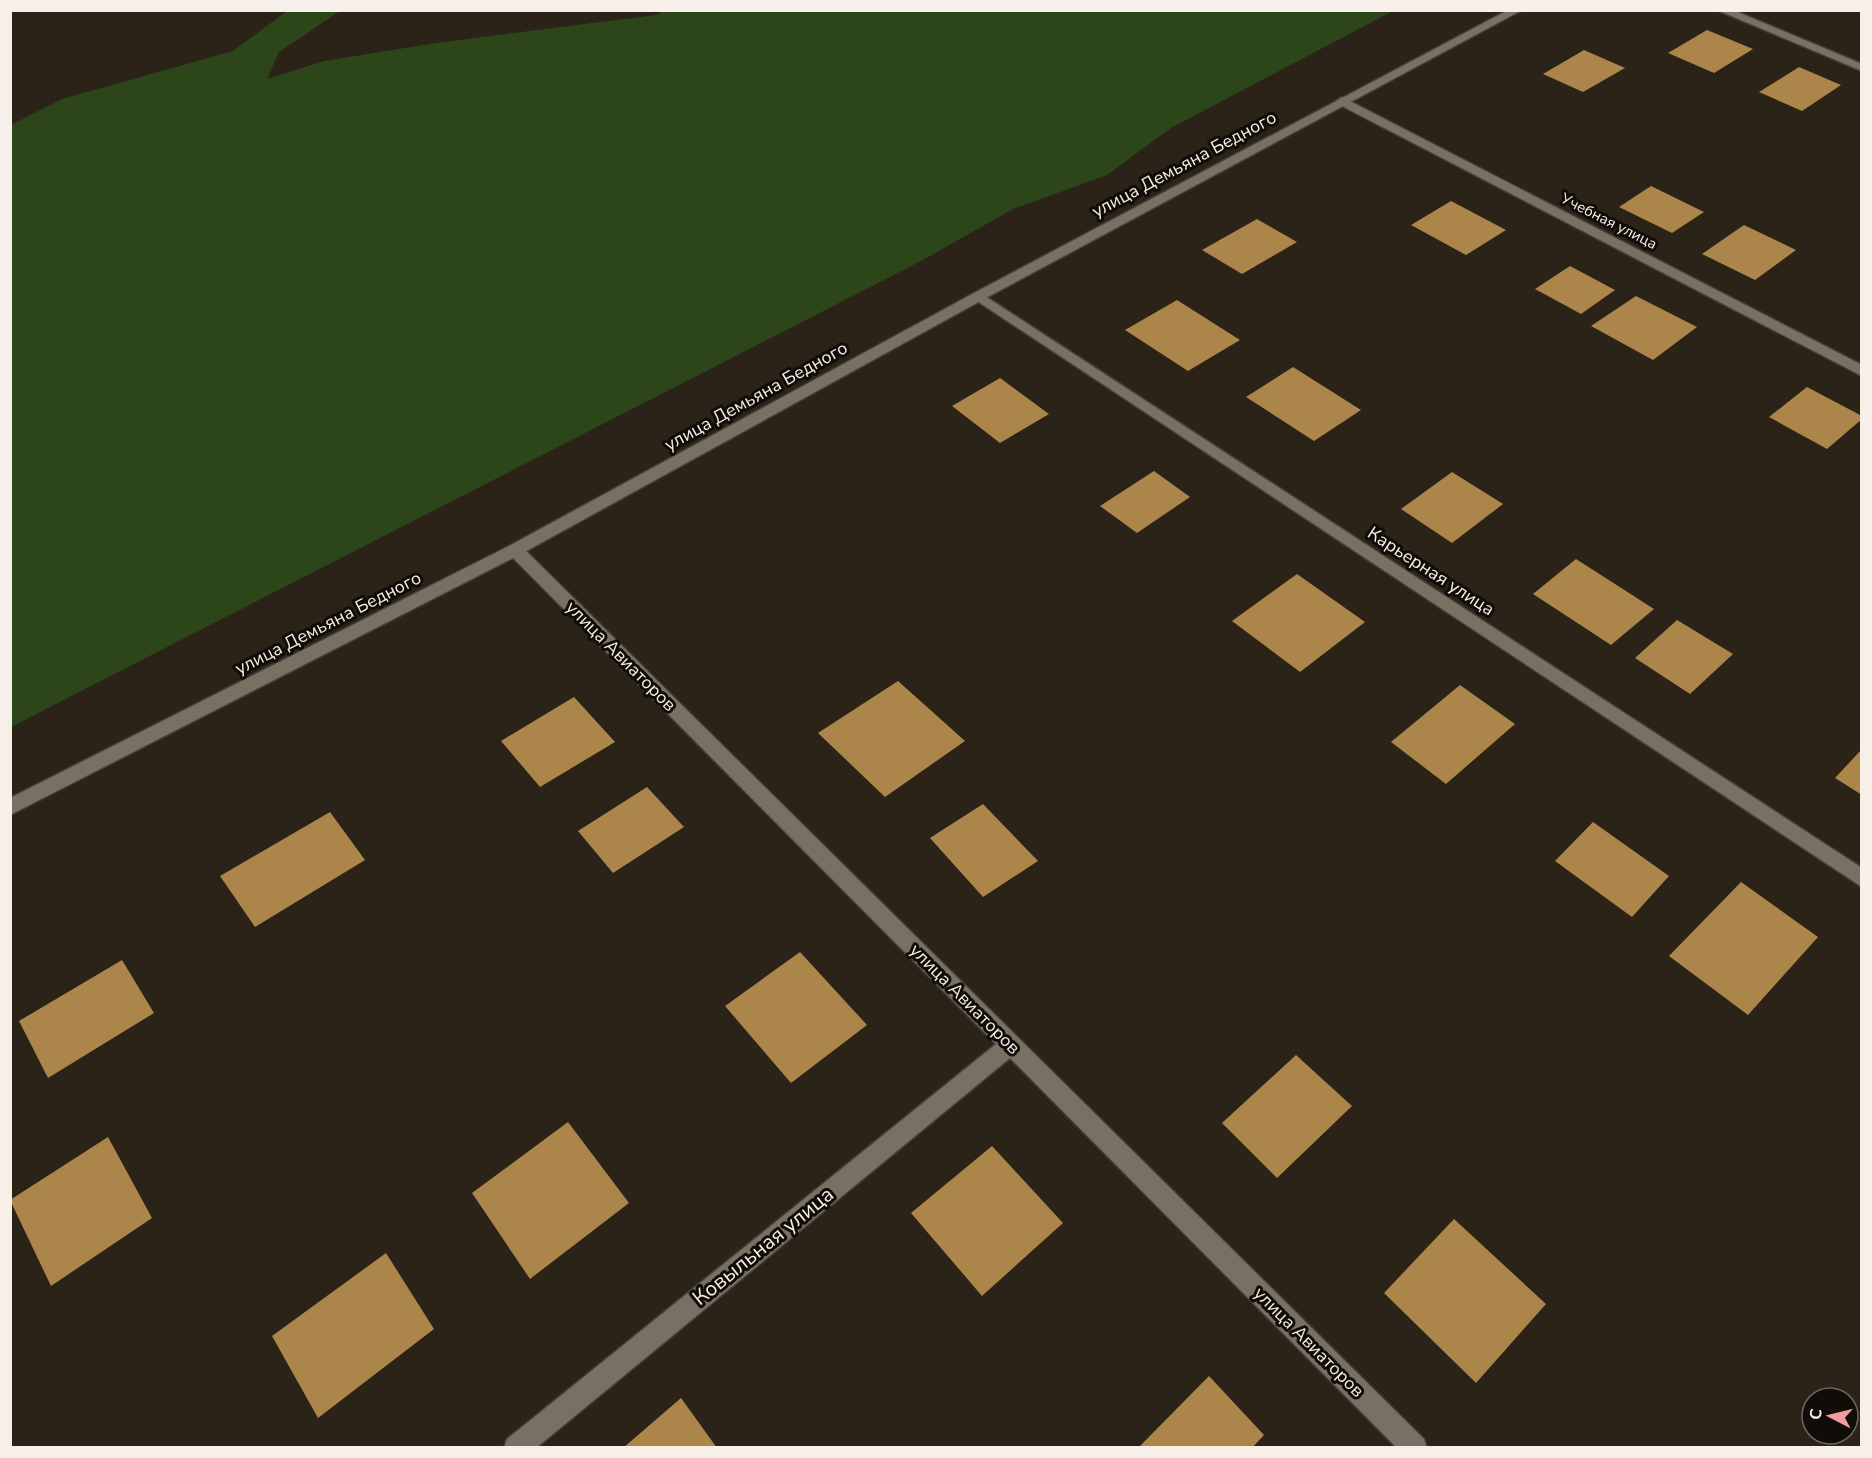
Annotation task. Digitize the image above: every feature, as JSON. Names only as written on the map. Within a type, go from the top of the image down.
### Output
[{"type":"street","name":"улица Демьяна Бедного","points":[[10,807],[515,550],[979,296],[1517,10]]},
{"type":"street","points":[[1722,10],[1862,68]]},
{"type":"street","name":"Учебная улица","points":[[1342,101],[1862,371]]},
{"type":"street","name":"Карьерная улица","points":[[979,296],[1862,879]]},
{"type":"street","name":"улица Авиаторов","points":[[515,550],[1415,1448]]},
{"type":"street","name":"Ковыльная улица","points":[[516,1448],[1011,1045]]},
{"type":"green space","points":[[287,11],[340,11],[279,52],[267,79],[324,61],[436,43],[656,15],[663,11],[1393,11],[1171,128],[1107,175],[1013,209],[921,261],[11,727],[11,125],[62,99],[233,51]]},
{"type":"building","points":[[1707,30],[1753,49],[1714,73],[1668,53]]},
{"type":"building","points":[[1584,50],[1625,68],[1583,92],[1543,74]]},
{"type":"building","points":[[1799,67],[1841,85],[1802,111],[1759,92]]},
{"type":"building","points":[[1651,186],[1704,212],[1672,233],[1619,207]]},
{"type":"building","points":[[1451,201],[1506,230],[1466,255],[1411,225]]},
{"type":"building","points":[[1257,219],[1297,242],[1242,274],[1202,250]]},
{"type":"building","points":[[1744,225],[1796,250],[1755,280],[1702,254]]},
{"type":"building","points":[[1570,266],[1615,290],[1581,314],[1535,289]]},
{"type":"building","points":[[1636,296],[1697,327],[1653,360],[1591,326]]},
{"type":"building","points":[[1177,300],[1240,340],[1188,371],[1125,330]]},
{"type":"building","points":[[1293,367],[1361,410],[1314,441],[1246,397]]},
{"type":"building","points":[[1000,378],[1049,414],[1000,443],[952,406]]},
{"type":"building","points":[[1807,387],[1862,416],[1862,419],[1827,449],[1769,417]]},
{"type":"building","points":[[1154,471],[1190,497],[1137,533],[1100,506]]},
{"type":"building","points":[[1452,472],[1503,504],[1452,543],[1401,509]]},
{"type":"building","points":[[1576,559],[1654,609],[1611,645],[1533,594]]},
{"type":"building","points":[[1297,574],[1365,622],[1300,672],[1232,621]]},
{"type":"building","points":[[1677,620],[1733,654],[1690,694],[1635,658]]},
{"type":"building","points":[[898,681],[965,741],[885,797],[818,733]]},
{"type":"building","points":[[1460,685],[1515,724],[1446,784],[1391,742]]},
{"type":"building","points":[[574,697],[615,742],[540,787],[501,741]]},
{"type":"building","points":[[1862,749],[1862,795],[1835,778]]},
{"type":"building","points":[[647,787],[684,827],[613,873],[578,831]]},
{"type":"building","points":[[983,804],[1038,861],[983,897],[930,838]]},
{"type":"building","points":[[330,812],[365,860],[255,927],[220,876]]},
{"type":"building","points":[[1593,822],[1669,876],[1632,917],[1555,861]]},
{"type":"building","points":[[1741,882],[1818,937],[1748,1015],[1669,956]]},
{"type":"building","points":[[800,952],[867,1025],[791,1083],[725,1006]]},
{"type":"building","points":[[122,960],[154,1013],[48,1078],[19,1021]]},
{"type":"building","points":[[1296,1055],[1352,1106],[1277,1178],[1222,1123]]},
{"type":"building","points":[[568,1122],[629,1203],[530,1279],[472,1193]]},
{"type":"building","points":[[108,1137],[152,1218],[51,1286],[10,1200]]},
{"type":"building","points":[[992,1146],[1063,1223],[982,1296],[911,1213]]},
{"type":"building","points":[[1454,1219],[1546,1304],[1476,1383],[1384,1293]]},
{"type":"building","points":[[386,1253],[434,1329],[318,1418],[272,1336]]},
{"type":"building","points":[[1209,1376],[1264,1435],[1252,1448],[1138,1448]]},
{"type":"building","points":[[681,1398],[717,1448],[623,1448]]}]
